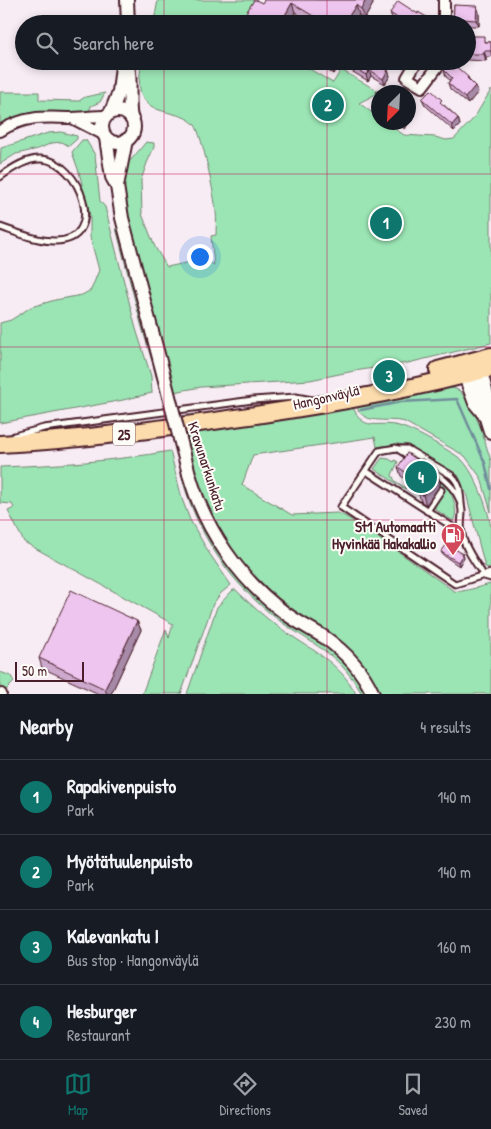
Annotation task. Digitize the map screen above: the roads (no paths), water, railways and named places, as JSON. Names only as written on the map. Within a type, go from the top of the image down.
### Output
[{"type":"highway","name":"Hangonväylä","points":[[247,416],[478,365]]},
{"type":"highway","name":"Hangonväylä","points":[[0,442],[108,436],[314,407],[478,365]]},
{"type":"main road","points":[[478,365],[488,402],[486,415],[491,431]]},
{"type":"street","points":[[127,0],[128,15]]},
{"type":"street","points":[[443,15],[444,0]]},
{"type":"street","points":[[105,136],[102,125],[119,92],[123,70]]},
{"type":"street","points":[[71,118],[116,143],[130,137],[134,129],[128,105],[129,70]]},
{"type":"street","points":[[412,70],[407,78],[422,88],[435,70]]},
{"type":"street","points":[[0,131],[20,121],[34,117],[71,118],[122,111],[131,118]]},
{"type":"street","name":"Kravunarkunkatu","points":[[105,136],[112,177],[117,186]]},
{"type":"street","name":"Kravunarkunkatu","points":[[126,140],[117,186],[122,218],[198,502],[210,527],[227,554],[240,570],[274,605],[333,644],[355,666],[373,694]]},
{"type":"lane","points":[[0,177],[32,160],[53,161],[62,166],[73,178],[82,199],[86,220],[75,236],[56,241],[34,238],[0,227]]},
{"type":"lane","points":[[0,442],[44,428],[253,400],[296,397],[313,400]]},
{"type":"lane","points":[[396,448],[423,465]]},
{"type":"lane","points":[[491,573],[484,576],[455,584],[342,507],[379,451],[396,448],[407,449],[451,475],[456,480],[460,487],[462,533],[465,544],[484,576],[491,578]]},
{"type":"lane","points":[[430,470],[447,481],[462,508]]},
{"type":"lane","points":[[366,471],[462,533]]},
{"type":"lane","points":[[427,511],[441,490]]},
{"type":"waterway","points":[[361,410],[401,402],[457,399],[485,463],[491,489]]},
{"type":"place","name":"Myötätuulenpuisto","points":[[328,105]]},
{"type":"place","name":"Rapakivenpuisto","points":[[386,223]]},
{"type":"place","name":"Kalevankatu I","points":[[389,376]]},
{"type":"place","name":"Hesburger","points":[[421,477]]},
{"type":"place","name":"St1 Automaatti Hyvinkää Hakakallio","points":[[453,556]]}]
